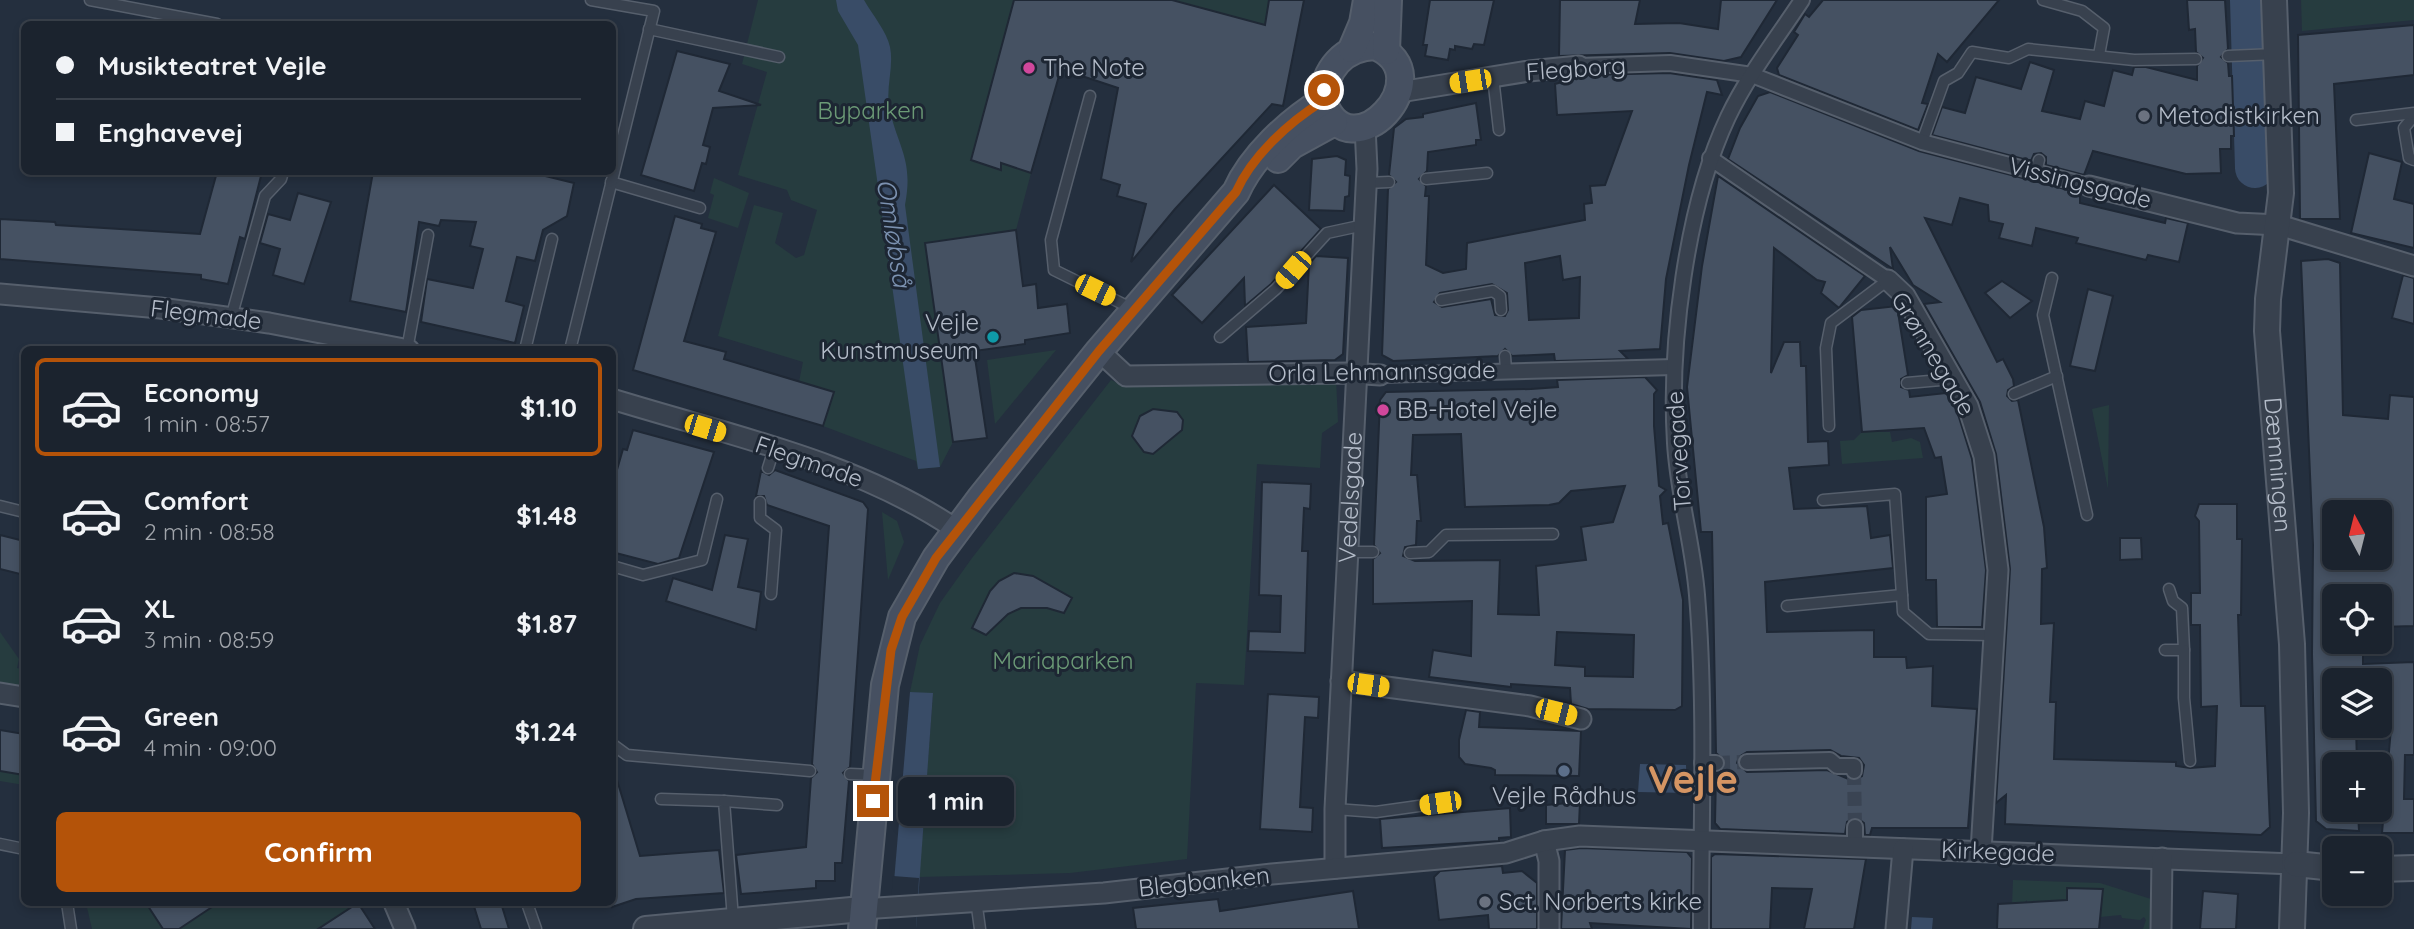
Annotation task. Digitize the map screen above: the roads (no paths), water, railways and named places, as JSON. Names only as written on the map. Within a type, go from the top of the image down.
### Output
[{"type":"main road","points":[[1329,112],[1329,73],[1352,49],[1370,2]]},
{"type":"main road","points":[[862,919],[863,775],[902,617],[936,558],[957,530],[1099,351],[1236,192],[1245,172],[1301,114],[1329,112],[1354,129],[1387,114],[1400,92],[1398,71],[1386,51],[1370,2]]},
{"type":"main road","points":[[1352,49],[1375,46],[1386,51]]},
{"type":"street","name":"Torvegade","points":[[1700,929],[1701,839],[1709,763],[1697,592],[1677,468],[1674,367],[1690,250],[1710,158],[1752,75],[1802,0]]},
{"type":"street","name":"Dæmningen","points":[[2274,0],[2268,54],[2279,225],[2267,299],[2267,331],[2292,645],[2296,864],[2292,929]]},
{"type":"street","name":"Flegborg","points":[[1400,92],[1579,66],[1670,63],[1752,75]]},
{"type":"street","name":"Vissingsgade","points":[[1752,75],[1922,142],[2037,166],[2089,186],[2237,223],[2279,225],[2414,266]]},
{"type":"street","name":"Vedelsgade","points":[[1335,868],[1335,809],[1366,183],[1365,126]]},
{"type":"street","name":"Grønnegade","points":[[1710,158],[1888,281],[1905,296],[1952,379],[1975,409],[1993,515],[1998,570],[1981,851]]},
{"type":"street","name":"Flegmade","points":[[0,294],[159,308],[386,346]]},
{"type":"street","name":"Orla Lehmannsgade","points":[[1099,351],[1126,376],[1380,375],[1505,363],[1674,367]]},
{"type":"street","name":"Flegmade","points":[[616,400],[774,449],[877,486],[923,507],[957,530]]},
{"type":"street","points":[[1341,681],[1530,706],[1581,719]]},
{"type":"street","points":[[0,693],[21,696]]},
{"type":"street","points":[[1747,762],[1830,760],[1837,766],[1854,766],[1854,771]]},
{"type":"street","name":"Kirkegade","points":[[1544,841],[1580,836],[1701,839],[1855,836],[1903,849],[2296,864]]},
{"type":"street","points":[[1544,841],[1549,861],[1549,929]]},
{"type":"street","name":"Blegbanken","points":[[862,919],[924,903],[1104,893],[1506,853],[1544,841]]},
{"type":"street","points":[[1896,929],[1903,849]]},
{"type":"street","points":[[2161,929],[2162,858]]},
{"type":"street","points":[[2296,864],[2322,867]]},
{"type":"street","points":[[2392,869],[2414,868]]},
{"type":"street","points":[[395,906],[405,929]]},
{"type":"street","points":[[646,929],[733,920],[862,919]]},
{"type":"lane","points":[[90,0],[201,21]]},
{"type":"lane","points":[[591,0],[654,11],[616,150]]},
{"type":"lane","points":[[2043,0],[2082,11],[2104,28],[2099,55]]},
{"type":"lane","points":[[649,29],[779,57]]},
{"type":"lane","points":[[1922,142],[1944,81],[1958,73],[1972,52],[2009,58],[2028,49],[2134,60],[2196,59]]},
{"type":"lane","points":[[2228,56],[2268,54]]},
{"type":"lane","points":[[1493,77],[1499,130]]},
{"type":"lane","points":[[1090,96],[1051,240],[1054,270],[1135,310]]},
{"type":"lane","points":[[2356,120],[2414,115]]},
{"type":"lane","points":[[2414,115],[2404,128],[2404,142],[2409,158],[2414,160]]},
{"type":"lane","points":[[1426,179],[1487,173]]},
{"type":"lane","points":[[231,318],[264,196],[282,175]]},
{"type":"lane","points":[[571,346],[612,175]]},
{"type":"lane","points":[[1366,183],[1389,181]]},
{"type":"lane","points":[[611,182],[700,208]]},
{"type":"lane","points":[[1220,337],[1276,289],[1327,233],[1364,225]]},
{"type":"lane","points":[[409,346],[428,235]]},
{"type":"lane","points":[[526,346],[552,239]]},
{"type":"lane","points":[[2052,278],[2043,315],[2087,515]]},
{"type":"lane","points":[[1829,426],[1826,348],[1830,323],[1888,281]]},
{"type":"lane","points":[[1441,300],[1493,291],[1500,296],[1501,310]]},
{"type":"lane","points":[[2014,394],[2057,376]]},
{"type":"lane","points":[[1907,383],[1952,379]]},
{"type":"lane","points":[[768,468],[774,449]]},
{"type":"lane","points":[[1823,499],[1895,494],[1903,611],[1929,634],[1993,635]]},
{"type":"lane","points":[[616,567],[643,575],[702,560],[717,499]]},
{"type":"lane","points":[[760,502],[760,518],[776,530],[771,594]]},
{"type":"lane","points":[[0,506],[21,511]]},
{"type":"lane","points":[[1410,553],[1429,552],[1446,535],[1553,534]]},
{"type":"lane","points":[[1347,552],[1373,552]]},
{"type":"lane","points":[[2169,589],[2174,601],[2182,608],[2184,698],[2190,761]]},
{"type":"lane","points":[[1787,606],[1902,595]]},
{"type":"lane","points":[[2165,650],[2184,650]]},
{"type":"lane","points":[[616,747],[627,755],[810,771]]},
{"type":"lane","points":[[662,799],[776,804]]},
{"type":"lane","points":[[724,801],[733,920]]},
{"type":"lane","points":[[1335,809],[1376,811],[1440,803]]},
{"type":"lane","points":[[0,844],[21,848]]},
{"type":"lane","points":[[976,899],[980,929]]},
{"type":"lane","points":[[67,906],[71,929]]},
{"type":"lane","points":[[528,906],[536,929]]},
{"type":"water","name":"Omløbså","points":[[836,0],[864,0],[883,29],[890,47],[889,106],[906,164],[905,205],[940,467],[918,469],[858,45],[838,11]]},
{"type":"water","points":[[910,692],[933,693],[916,929],[890,929]]},
{"type":"water","points":[[1640,764],[1686,765],[1687,793],[1638,792]]},
{"type":"water","points":[[1912,917],[1933,918],[1932,929],[1911,929]]},
{"type":"waterway","points":[[2250,0],[2255,168]]},
{"type":"tunnel","points":[[1716,763],[1747,762]]},
{"type":"tunnel","points":[[1854,771],[1855,827]]},
{"type":"place","name":"The Note","points":[[1029,68]]},
{"type":"place","name":"Metodistkirken","points":[[2144,116]]},
{"type":"place","name":"Vejle Kunstmuseum","points":[[993,337]]},
{"type":"place","name":"BB-Hotel Vejle","points":[[1383,410]]},
{"type":"place","name":"Vejle Rådhus","points":[[1564,771]]},
{"type":"place","name":"Sct. Norberts kirke","points":[[1485,902]]},
{"type":"district","name":"Vejle","points":[[1693,780]]},
{"type":"park label","name":"Byparken","points":[[871,111]]},
{"type":"park label","name":"Mariaparken","points":[[1063,661]]}]
